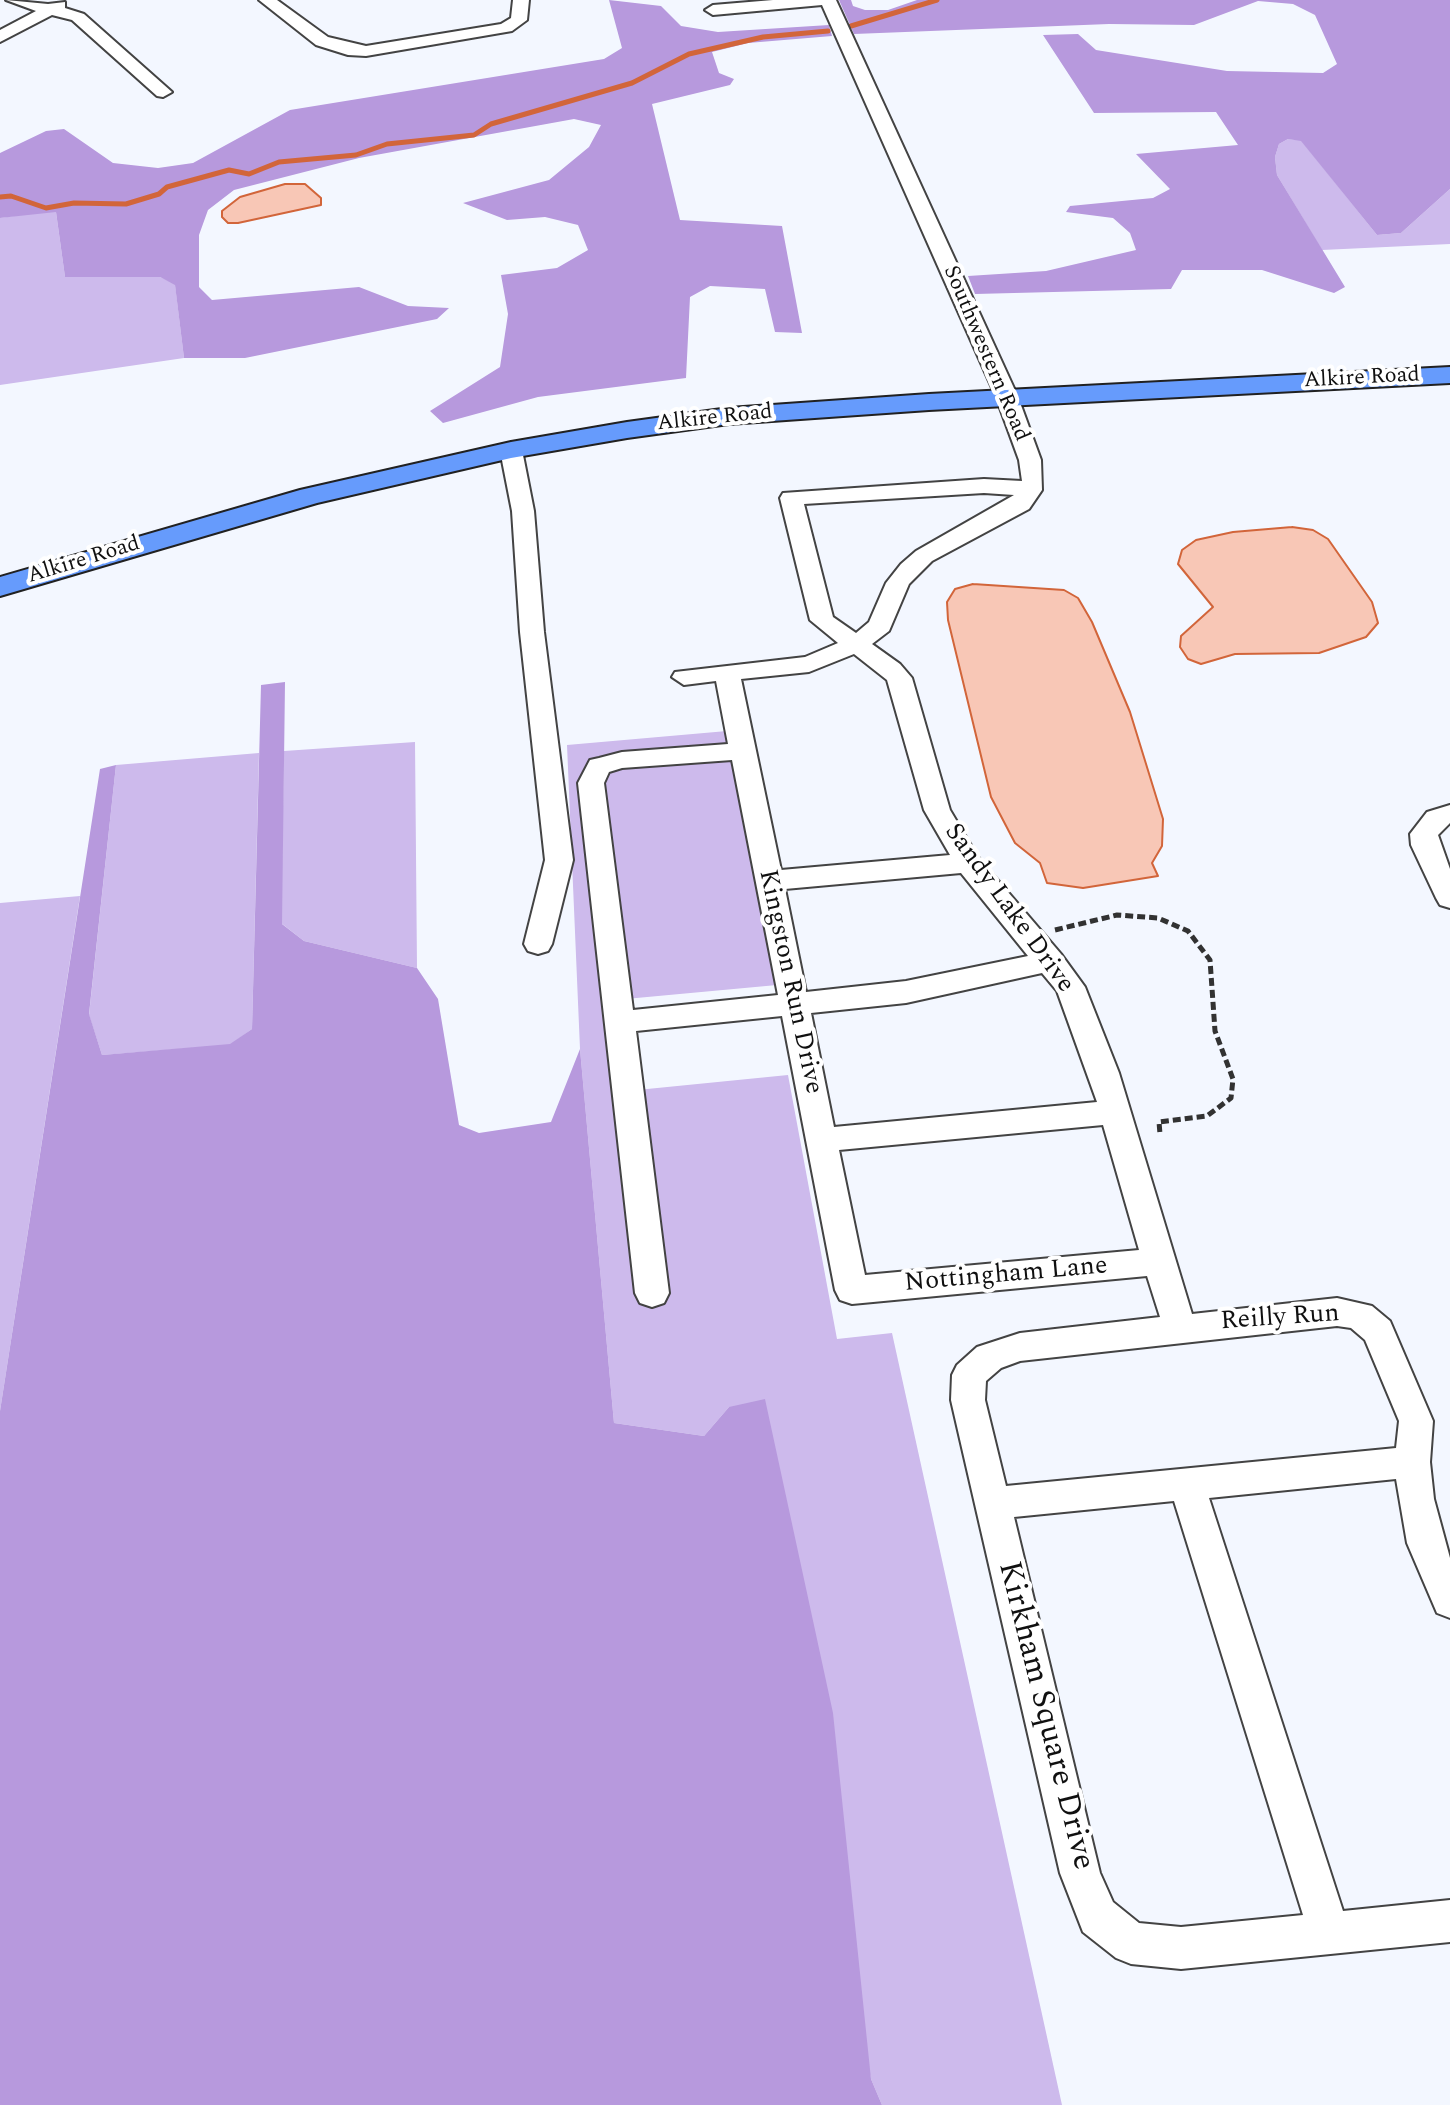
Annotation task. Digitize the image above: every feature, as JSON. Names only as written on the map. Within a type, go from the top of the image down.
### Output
[{"type":"main road","name":"Alkire Road","points":[[0,587],[268,507],[511,450],[729,416],[1007,397],[1450,375]]},
{"type":"street","points":[[14,0],[83,21],[163,92]]},
{"type":"street","points":[[0,37],[68,0]]},
{"type":"street","points":[[267,0],[322,41],[348,50],[384,50],[506,28],[519,20],[521,0]]},
{"type":"street","points":[[713,10],[828,0]]},
{"type":"street","name":"Southwestern Road","points":[[828,0],[1007,397],[1034,473],[1031,490]]},
{"type":"street","points":[[511,450],[523,511],[532,632],[559,860],[538,944]]},
{"type":"street","name":"Sandy Lake Drive","points":[[1031,490],[984,486],[791,498],[817,612],[831,629],[857,644],[899,678],[937,810],[968,863],[1070,987],[1104,1073],[1180,1328]]},
{"type":"street","points":[[684,677],[809,664],[857,644],[880,626],[898,583],[909,569],[949,542],[1006,515],[1021,504],[1031,490]]},
{"type":"street","name":"Kingston Run Drive","points":[[727,673],[852,1290]]},
{"type":"street","points":[[652,1293],[591,783],[599,766],[622,760],[742,751]]},
{"type":"street","points":[[1439,819],[1425,845],[1450,898]]},
{"type":"street","points":[[768,881],[968,863]]},
{"type":"street","points":[[618,1022],[958,984],[1051,961]]},
{"type":"street","points":[[821,1140],[1115,1112]]},
{"type":"street","name":"Nottingham Lane","points":[[852,1290],[1160,1261]]},
{"type":"street","name":"Reilly Run","points":[[1180,1328],[1337,1312],[1360,1316],[1378,1331],[1416,1421],[1412,1462],[1425,1543],[1450,1601]]},
{"type":"street","name":"Kirkham Square Drive","points":[[1180,1328],[1020,1347],[1003,1351],[976,1366],[969,1375],[968,1400],[1080,1873],[1098,1917],[1131,1943],[1181,1948],[1450,1921]]},
{"type":"street","points":[[992,1503],[1412,1462]]},
{"type":"street","points":[[1187,1484],[1329,1933]]},
{"type":"path","points":[[1031,938],[1094,919],[1136,915],[1174,923],[1188,931],[1210,960],[1215,1031],[1233,1079],[1231,1098],[1207,1116],[1159,1122],[1160,1134]]},
{"type":"shaded area","points":[[609,0],[661,6],[681,26],[718,32],[829,25],[832,36],[748,43],[712,52],[719,73],[734,79],[730,85],[652,104],[680,220],[782,226],[802,333],[775,332],[765,289],[710,286],[690,297],[686,378],[538,397],[443,423],[430,411],[500,367],[508,314],[501,275],[557,268],[588,250],[578,225],[545,217],[507,220],[463,203],[549,180],[589,147],[601,125],[574,119],[359,158],[234,190],[208,210],[199,235],[199,287],[212,300],[359,287],[408,306],[449,308],[437,319],[245,358],[184,358],[175,285],[160,277],[65,277],[56,212],[0,218],[0,153],[46,131],[64,129],[113,163],[158,168],[193,163],[290,110],[604,59],[622,48]]},
{"type":"shaded area","points":[[839,0],[851,0],[853,6],[865,10],[888,10],[917,0],[1450,0],[1450,189],[1401,233],[1377,235],[1301,141],[1288,139],[1279,144],[1275,157],[1277,175],[1345,287],[1334,293],[1262,270],[1182,270],[1171,289],[975,294],[968,276],[1046,271],[1136,250],[1130,233],[1113,218],[1066,212],[1070,206],[1153,198],[1170,189],[1136,154],[1238,145],[1216,112],[1094,113],[1043,35],[1078,34],[1096,50],[1227,71],[1323,73],[1337,64],[1315,15],[1293,4],[1258,1],[1194,25],[1109,24],[854,34]]},
{"type":"shaded area","points":[[1288,139],[1301,140],[1377,235],[1401,233],[1450,189],[1450,244],[1322,250],[1277,175],[1275,157],[1279,144]]},
{"type":"shaded area","points":[[285,184],[305,184],[321,198],[321,205],[238,223],[228,223],[222,217],[222,211],[240,197]]},
{"type":"shaded area","points":[[56,212],[65,277],[160,277],[175,284],[184,358],[0,385],[0,218]]},
{"type":"shaded area","points":[[1292,527],[1313,530],[1328,539],[1372,602],[1378,623],[1366,637],[1319,653],[1235,654],[1201,664],[1188,659],[1180,647],[1181,636],[1213,607],[1178,564],[1182,550],[1196,540],[1233,532]]},
{"type":"shaded area","points":[[973,584],[1064,590],[1078,598],[1092,622],[1130,712],[1163,819],[1162,846],[1152,863],[1158,876],[1083,888],[1047,883],[1040,863],[1015,843],[991,797],[948,620],[947,602],[955,589]]},
{"type":"shaded area","points":[[285,682],[282,924],[304,941],[417,968],[438,999],[459,1125],[479,1133],[551,1122],[580,1049],[614,1423],[704,1436],[729,1407],[765,1399],[833,1713],[871,2079],[882,2105],[0,2105],[0,1411],[100,769],[116,765],[89,1014],[102,1055],[230,1044],[252,1029],[261,685]]},
{"type":"shaded area","points":[[727,731],[777,985],[604,1001],[617,1092],[788,1075],[837,1339],[892,1333],[1062,2105],[882,2105],[871,2079],[729,1407],[704,1436],[614,1423],[580,1049],[567,745]]},
{"type":"shaded area","points":[[415,742],[417,968],[304,941],[281,923],[284,751]]},
{"type":"shaded area","points":[[259,753],[252,1029],[230,1045],[102,1055],[89,1015],[116,765]]},
{"type":"shaded area","points":[[80,896],[0,1411],[0,903]]},
{"type":"waterway","points":[[851,26],[937,0]]},
{"type":"waterway","points":[[0,197],[11,196],[46,208],[74,203],[126,204],[159,194],[167,187],[229,170],[249,174],[279,162],[356,155],[387,144],[474,135],[491,124],[632,83],[689,54],[763,37],[828,31]]}]
